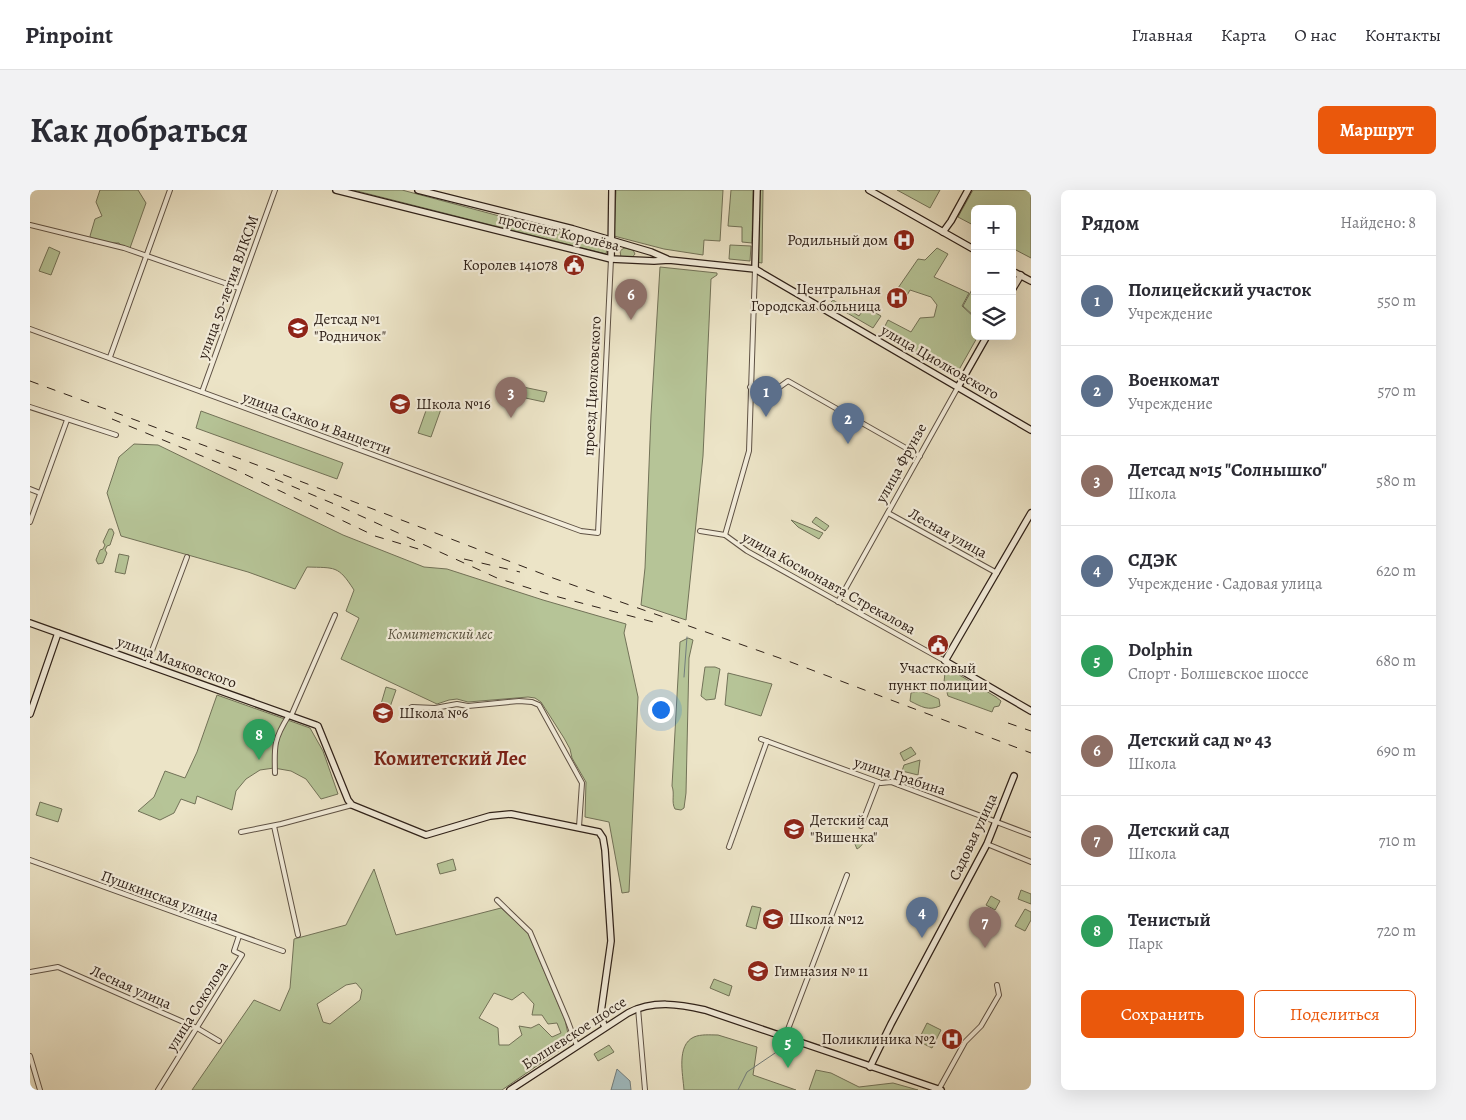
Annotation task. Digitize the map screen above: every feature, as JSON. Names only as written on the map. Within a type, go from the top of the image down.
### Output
[{"type":"street","points":[[110,357],[170,190]]},
{"type":"street","name":"улица 50-летия ВЛКСМ","points":[[202,392],[275,190]]},
{"type":"street","name":"проспект Королёва","points":[[336,190],[611,259],[670,260]]},
{"type":"street","name":"проспект Королёва","points":[[418,190],[570,228],[632,248],[651,252],[670,260]]},
{"type":"street","name":"проезд Циолковского","points":[[598,533],[611,259],[612,190]]},
{"type":"street","points":[[725,536],[748,457],[757,190]]},
{"type":"street","points":[[869,190],[971,248]]},
{"type":"street","points":[[942,232],[951,221],[968,190]]},
{"type":"street","points":[[30,225],[124,248],[239,288]]},
{"type":"street","points":[[632,248],[636,251],[634,260]]},
{"type":"street","name":"улица Циолковского","points":[[670,260],[754,270],[1031,430]]},
{"type":"street","points":[[1016,273],[1031,281]]},
{"type":"street","points":[[1016,283],[1021,275]]},
{"type":"street","name":"улица Сакко и Ванцетти","points":[[30,329],[581,531],[598,533]]},
{"type":"street","name":"улица Фрунзе","points":[[838,602],[985,340]]},
{"type":"street","points":[[750,387],[774,391],[788,381],[920,456]]},
{"type":"street","points":[[30,406],[116,435]]},
{"type":"street","points":[[30,522],[67,420]]},
{"type":"street","points":[[30,489],[40,493]]},
{"type":"street","name":"Лесная улица","points":[[888,513],[997,573]]},
{"type":"street","points":[[1031,514],[946,662],[1031,711]]},
{"type":"street","name":"улица Космонавта Стрекалова","points":[[700,531],[725,536],[747,551],[946,662]]},
{"type":"street","points":[[147,664],[187,557]]},
{"type":"street","points":[[275,772],[274,746],[279,731],[290,716],[335,615]]},
{"type":"street","name":"улица Маяковского","points":[[30,623],[316,725],[348,800],[352,805]]},
{"type":"street","points":[[30,714],[58,633]]},
{"type":"street","points":[[405,712],[412,707],[435,708],[457,704],[468,706],[519,701],[532,702],[539,705],[582,783],[579,827]]},
{"type":"street","name":"улица Грабина","points":[[761,739],[878,782],[891,782],[1031,835]]},
{"type":"street","points":[[729,847],[767,741]]},
{"type":"street","name":"Садовая улица","points":[[870,1067],[894,1018],[987,844],[1014,776]]},
{"type":"street","points":[[861,826],[878,782]]},
{"type":"street","points":[[240,832],[274,826],[352,805],[426,835],[502,814],[538,818],[598,831],[603,838],[611,941],[601,1012],[601,1018],[605,1027]]},
{"type":"street","points":[[274,826],[298,935]]},
{"type":"street","points":[[987,844],[1031,862]]},
{"type":"street","name":"Пушкинская улица","points":[[30,860],[283,951]]},
{"type":"street","points":[[785,1037],[847,875]]},
{"type":"street","points":[[497,900],[530,932],[568,1019],[577,1046]]},
{"type":"street","name":"улица Соколова","points":[[158,1090],[242,955],[234,951],[239,936]]},
{"type":"street","name":"Лесная улица","points":[[30,972],[58,967],[197,1028],[219,1041]]},
{"type":"street","points":[[940,1090],[965,1042],[981,1026],[999,995],[998,985]]},
{"type":"street","name":"Болшевское шоссе","points":[[510,1090],[605,1027],[638,1008],[661,1004],[682,1005],[705,1010],[940,1090]]},
{"type":"street","points":[[638,1008],[646,1090]]},
{"type":"street","points":[[30,1056],[40,1090]]},
{"type":"green space","points":[[100,190],[138,190],[146,203],[130,248],[122,248],[119,243],[93,243],[90,236],[95,219],[102,216],[96,202]]},
{"type":"green space","points":[[353,190],[402,190],[608,245],[606,254]]},
{"type":"green space","points":[[616,190],[723,190],[720,241],[704,240],[703,255],[664,249],[614,236]]},
{"type":"green space","points":[[731,190],[753,190],[752,243],[742,242],[742,227],[728,226]]},
{"type":"green space","points":[[758,190],[763,190],[762,263],[756,262]]},
{"type":"green space","points":[[897,190],[940,190],[930,208]]},
{"type":"green space","points":[[973,190],[1031,190],[1031,258],[1016,250],[1016,205],[971,205],[971,224],[958,217]]},
{"type":"green space","points":[[730,245],[751,246],[750,261],[729,259]]},
{"type":"green space","points":[[49,247],[60,252],[51,275],[39,271]]},
{"type":"green space","points":[[624,248],[633,250],[634,256],[621,257],[620,251]]},
{"type":"green space","points":[[937,248],[948,254],[934,277],[969,293],[962,306],[971,314],[971,340],[976,340],[956,375],[882,332],[888,320],[911,332],[920,318],[934,317],[937,305],[931,297],[910,290],[905,299],[898,288],[918,259],[925,260]]},
{"type":"green space","points":[[660,267],[717,273],[711,279],[703,456],[686,620],[641,605],[645,568],[651,415]]},
{"type":"green space","points":[[971,291],[971,313],[963,306]]},
{"type":"green space","points":[[833,300],[859,316],[865,307],[881,316],[873,328],[830,303]]},
{"type":"green space","points":[[523,387],[547,392],[544,402],[521,397]]},
{"type":"green space","points":[[428,405],[441,409],[431,437],[418,433]]},
{"type":"green space","points":[[201,411],[343,463],[337,479],[196,428]]},
{"type":"green space","name":"Комитетский лес","points":[[134,444],[158,445],[343,535],[424,567],[447,569],[626,624],[624,633],[638,697],[629,892],[622,893],[609,822],[585,817],[586,782],[572,758],[564,738],[541,702],[535,698],[528,697],[468,702],[457,699],[437,704],[341,659],[359,618],[346,611],[354,590],[344,576],[335,569],[307,567],[295,589],[248,572],[121,536],[107,493],[119,457]]},
{"type":"green space","points":[[816,517],[829,526],[825,531],[812,522]]},
{"type":"green space","points":[[791,520],[823,533],[819,539],[798,527]]},
{"type":"green space","points":[[109,529],[112,529],[114,533],[110,545],[105,550],[107,553],[103,563],[98,564],[96,560],[100,550],[105,545],[103,542]]},
{"type":"green space","points":[[119,554],[129,556],[125,574],[115,572]]},
{"type":"green space","points":[[688,638],[693,640],[689,658],[686,793],[684,808],[681,810],[675,809],[672,786],[680,642]]},
{"type":"green space","points":[[705,667],[720,669],[715,699],[706,700],[701,696]]},
{"type":"green space","points":[[951,670],[996,697],[1001,701],[999,706],[994,707],[992,712],[948,696],[944,682],[945,673]]},
{"type":"green space","points":[[728,673],[772,684],[761,716],[725,705]]},
{"type":"green space","points":[[386,687],[396,690],[390,707],[381,704]]},
{"type":"green space","points":[[919,691],[939,699],[940,706],[922,707],[910,701],[911,693]]},
{"type":"green space","points":[[217,695],[310,728],[323,751],[338,794],[321,799],[306,779],[291,771],[274,768],[260,770],[246,779],[236,791],[232,810],[197,796],[195,804],[181,799],[174,813],[160,820],[138,811],[154,797],[165,771],[185,778],[197,752]]},
{"type":"green space","points":[[911,747],[916,754],[904,761],[900,753]]},
{"type":"green space","points":[[920,760],[918,775],[902,771],[904,765]]},
{"type":"green space","points":[[40,802],[62,809],[58,822],[36,815]]},
{"type":"green space","points":[[861,833],[864,841],[857,849],[854,842],[858,834]]},
{"type":"green space","points":[[453,859],[456,870],[440,874],[437,864]]},
{"type":"green space","points":[[374,869],[396,935],[501,908],[528,933],[565,1020],[570,1043],[502,1090],[192,1090],[254,1000],[280,1011],[290,988],[294,939],[346,925]],"holes":[[[356,983],[362,990],[360,1000],[330,1024],[323,1022],[317,1004],[346,985]],[[523,992],[534,1004],[532,1015],[542,1015],[548,1024],[557,1023],[561,1033],[552,1037],[539,1024],[531,1028],[519,1026],[522,1035],[509,1045],[499,1045],[498,1028],[479,1018],[494,993],[512,1000]]]},
{"type":"green space","points":[[1021,890],[1031,894],[1031,904],[1018,899]]},
{"type":"green space","points":[[991,896],[1000,901],[995,910],[986,905]]},
{"type":"green space","points":[[752,906],[761,908],[756,929],[746,926]]},
{"type":"green space","points":[[1025,909],[1031,912],[1031,920],[1025,931],[1015,926]]},
{"type":"green space","points":[[714,979],[732,986],[729,996],[710,988]]},
{"type":"green space","points":[[927,1023],[941,1030],[932,1048],[918,1041]]},
{"type":"green space","points":[[718,1035],[757,1047],[753,1075],[796,1090],[684,1090],[682,1061],[688,1041],[697,1036]]},
{"type":"green space","points":[[609,1045],[614,1052],[598,1061],[594,1054]]},
{"type":"green space","points":[[816,1070],[831,1073],[859,1087],[893,1083],[918,1090],[809,1090]]},
{"type":"water","points":[[617,1069],[630,1081],[631,1090],[611,1090]]},
{"type":"waterway","points":[[684,677],[687,637]]},
{"type":"waterway","points":[[738,1090],[747,1072],[778,1051]]},
{"type":"railway","points":[[30,381],[284,475],[553,578],[788,661],[1031,753]]},
{"type":"railway","points":[[112,419],[236,470],[375,536],[425,551]]},
{"type":"railway","points":[[275,479],[497,578],[551,595],[657,623]]},
{"type":"railway","points":[[464,559],[520,572]]},
{"type":"railway","points":[[1008,723],[1031,731]]},
{"type":"place","name":"Родильный дом","points":[[904,240]]},
{"type":"place","name":"Королев 141078","points":[[574,265]]},
{"type":"place","name":"Центральная Городская больница","points":[[897,298]]},
{"type":"place","name":"Детский сад № 43","points":[[631,320]]},
{"type":"place","name":"Детсад №1 \"Родничок\"","points":[[298,328]]},
{"type":"place","name":"Школа №16","points":[[400,404]]},
{"type":"place","name":"Полицейский участок","points":[[766,417]]},
{"type":"place","name":"Детсад №15 \"Солнышко\"","points":[[511,418]]},
{"type":"place","name":"Военкомат","points":[[848,444]]},
{"type":"place","name":"Участковый пункт полиции","points":[[938,645]]},
{"type":"place","name":"Школа №6","points":[[383,713]]},
{"type":"place","name":"Тенистый","points":[[259,760]]},
{"type":"place","name":"Детский сад \"Вишенка\"","points":[[794,829]]},
{"type":"place","name":"Школа №12","points":[[773,919]]},
{"type":"place","name":"СДЭК","points":[[922,938]]},
{"type":"place","name":"Детский сад","points":[[985,948]]},
{"type":"place","name":"Гимназия № 11","points":[[758,971]]},
{"type":"place","name":"Поликлиника №2","points":[[952,1039]]},
{"type":"place","name":"Dolphin","points":[[788,1068]]},
{"type":"district","name":"Комитетский Лес","points":[[450,758]]}]
